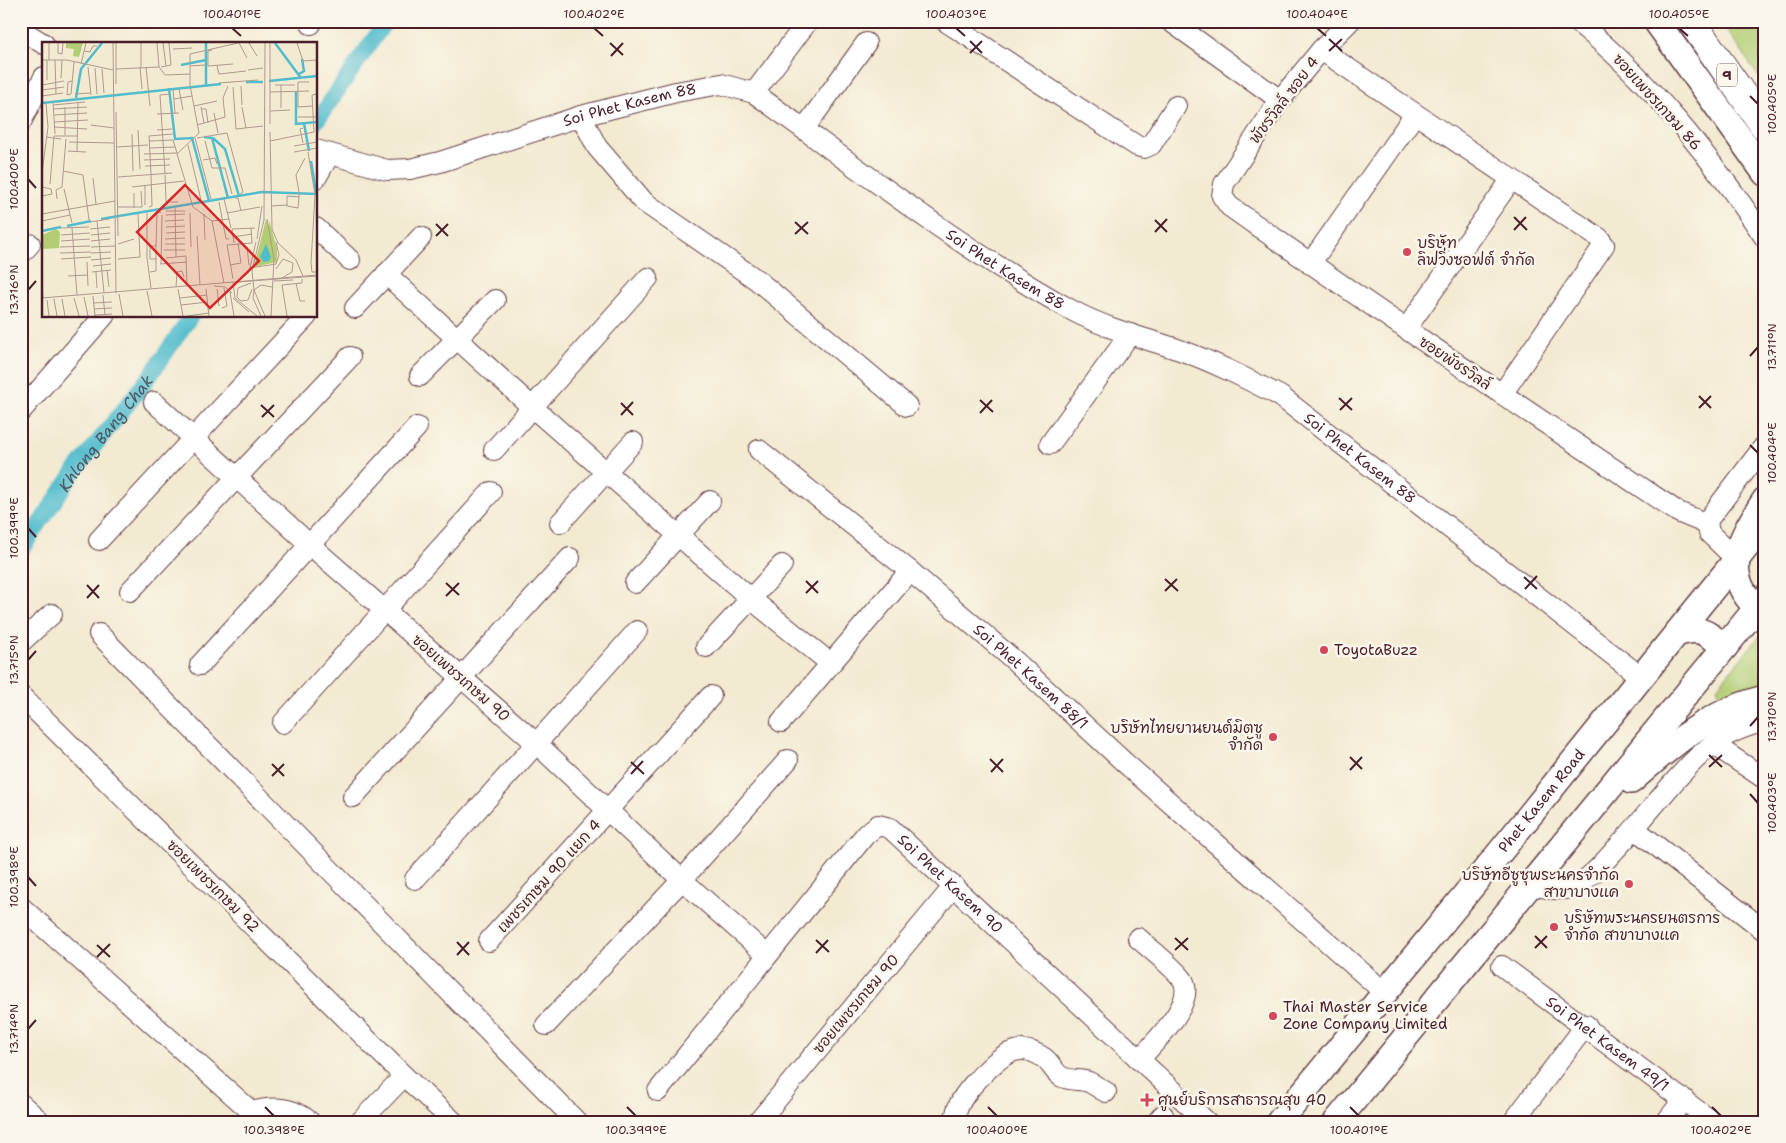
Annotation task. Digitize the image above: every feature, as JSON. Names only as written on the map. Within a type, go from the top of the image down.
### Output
[{"type":"highway","name":"9","points":[[1691,21],[1765,127]]},
{"type":"main road","points":[[1656,21],[1765,173]]},
{"type":"main road","points":[[1336,1122],[1725,647],[1762,607],[1742,591],[1736,574],[1736,559],[1744,535],[1765,500]]},
{"type":"main road","name":"Phet Kasem Road","points":[[1279,1122],[1765,524]]},
{"type":"main road","points":[[1676,634],[1689,630],[1699,630],[1708,634],[1725,647]]},
{"type":"main road","points":[[1569,838],[1618,792],[1691,730],[1705,721],[1742,704],[1765,698]]},
{"type":"street","points":[[754,93],[808,21]]},
{"type":"street","points":[[945,21],[1137,146],[1144,148],[1150,145],[1176,106]]},
{"type":"street","points":[[1170,21],[1191,27],[1280,100]]},
{"type":"street","name":"พัชรวิลล์ ซอย 4","points":[[1224,184],[1280,100],[1321,50],[1350,21]]},
{"type":"street","name":"ซอยเพชรเกษม 86","points":[[1576,21],[1611,51],[1684,127],[1765,238]]},
{"type":"street","points":[[21,30],[42,43]]},
{"type":"street","points":[[804,129],[866,43]]},
{"type":"street","points":[[1321,50],[1599,238],[1604,245],[1502,394]]},
{"type":"street","points":[[21,122],[42,81]]},
{"type":"street","name":"Soi Phet Kasem 88","points":[[323,152],[388,170],[410,169],[440,162],[581,116],[676,92],[721,84],[754,93],[957,238],[1074,311],[1130,334],[1182,350],[1242,376],[1280,396],[1642,677]]},
{"type":"street","points":[[1310,264],[1415,114]]},
{"type":"street","points":[[581,116],[597,147],[644,202],[708,244],[756,280],[907,406]]},
{"type":"street","points":[[318,171],[323,152]]},
{"type":"street","points":[[1406,329],[1512,180]]},
{"type":"street","name":"ซอยพัชรวิลล์","points":[[1224,184],[1222,196],[1229,206],[1310,264],[1678,512],[1707,524]]},
{"type":"street","points":[[318,230],[350,260]]},
{"type":"street","points":[[355,308],[421,237]]},
{"type":"street","points":[[386,274],[456,340],[606,472],[751,599],[830,663]]},
{"type":"street","points":[[494,450],[648,278]]},
{"type":"street","points":[[420,376],[495,300]]},
{"type":"street","points":[[21,411],[102,318]]},
{"type":"street","points":[[99,540],[305,318]]},
{"type":"street","points":[[1050,444],[1130,334]]},
{"type":"street","points":[[130,591],[350,357]]},
{"type":"street","name":"ซอยเพชรเกษม 90","points":[[154,402],[384,611],[536,743],[682,880],[768,955]]},
{"type":"street","points":[[200,665],[417,428]]},
{"type":"street","points":[[560,523],[633,442]]},
{"type":"street","points":[[1736,559],[1709,533],[1707,524],[1712,512],[1765,445]]},
{"type":"street","name":"Soi Phet Kasem 88/1","points":[[759,450],[910,571],[1015,661],[1124,762],[1384,992]]},
{"type":"street","points":[[283,723],[491,492]]},
{"type":"street","points":[[635,583],[710,501]]},
{"type":"street","points":[[353,797],[570,558]]},
{"type":"street","points":[[706,647],[782,565]]},
{"type":"street","points":[[781,722],[910,571]]},
{"type":"street","points":[[21,642],[52,614]]},
{"type":"street","points":[[415,878],[637,632]]},
{"type":"street","points":[[98,634],[577,1122]]},
{"type":"street","name":"ซอยเพชรเกษม 92","points":[[21,696],[404,1076],[454,1122]]},
{"type":"street","name":"เพชรเกษม 90 แยก 4","points":[[489,941],[711,696]]},
{"type":"street","points":[[1530,885],[1564,890],[1575,886],[1593,873],[1635,829],[1685,771],[1713,744],[1739,728],[1765,720]]},
{"type":"street","points":[[1713,744],[1765,779]]},
{"type":"street","points":[[546,1025],[682,880],[788,760]]},
{"type":"street","name":"Soi Phet Kasem 90","points":[[658,1091],[866,834],[878,824],[890,828],[1207,1122]]},
{"type":"street","points":[[1635,829],[1765,931]]},
{"type":"street","name":"ซอยเพชรเกษม 90","points":[[758,1122],[954,886]]},
{"type":"street","points":[[21,907],[255,1117],[267,1108],[286,1109],[310,1122]]},
{"type":"street","points":[[1138,938],[1182,979],[1186,988],[1185,1001],[1180,1011],[1139,1060]]},
{"type":"street","name":"Soi Phet Kasem 49/1","points":[[1502,966],[1586,1026],[1713,1122]]},
{"type":"street","points":[[1513,1122],[1586,1026]]},
{"type":"street","points":[[955,1122],[955,1113],[967,1090],[992,1064],[1010,1051],[1022,1049],[1033,1052],[1045,1058],[1061,1077],[1088,1082],[1106,1092]]},
{"type":"street","points":[[360,1122],[404,1076]]},
{"type":"street","points":[[1666,1122],[1684,1099]]},
{"type":"street","points":[[21,1104],[41,1122]]},
{"type":"green space","points":[[1721,21],[1765,21],[1765,86]]},
{"type":"green space","points":[[1765,630],[1765,682],[1722,699],[1717,687]]},
{"type":"waterway","name":"Khlong Bang Chak","points":[[318,119],[386,21]]},
{"type":"waterway","name":"Khlong Bang Chak","points":[[21,551],[74,472],[150,376],[190,318]]},
{"type":"place","name":"บริษัท ลิฟวิ่งซอฟต์ จำกัด","points":[[1407,252]]},
{"type":"place","name":"ToyotaBuzz","points":[[1324,650]]},
{"type":"place","name":"บริษัทไทยยานยนต์มิตซู จำกัด","points":[[1273,737]]},
{"type":"place","name":"บริษัทอีซูซุพระนครจำกัด สาขาบางแค","points":[[1629,884]]},
{"type":"place","name":"บริษัทพระนครยนตรการ จำกัด สาขาบางแค","points":[[1554,927]]},
{"type":"place","name":"Thai Master Service Zone Company Limited","points":[[1273,1016]]},
{"type":"place","name":"ศูนย์บริการสาธารณสุข 40","points":[[1147,1100]]}]
